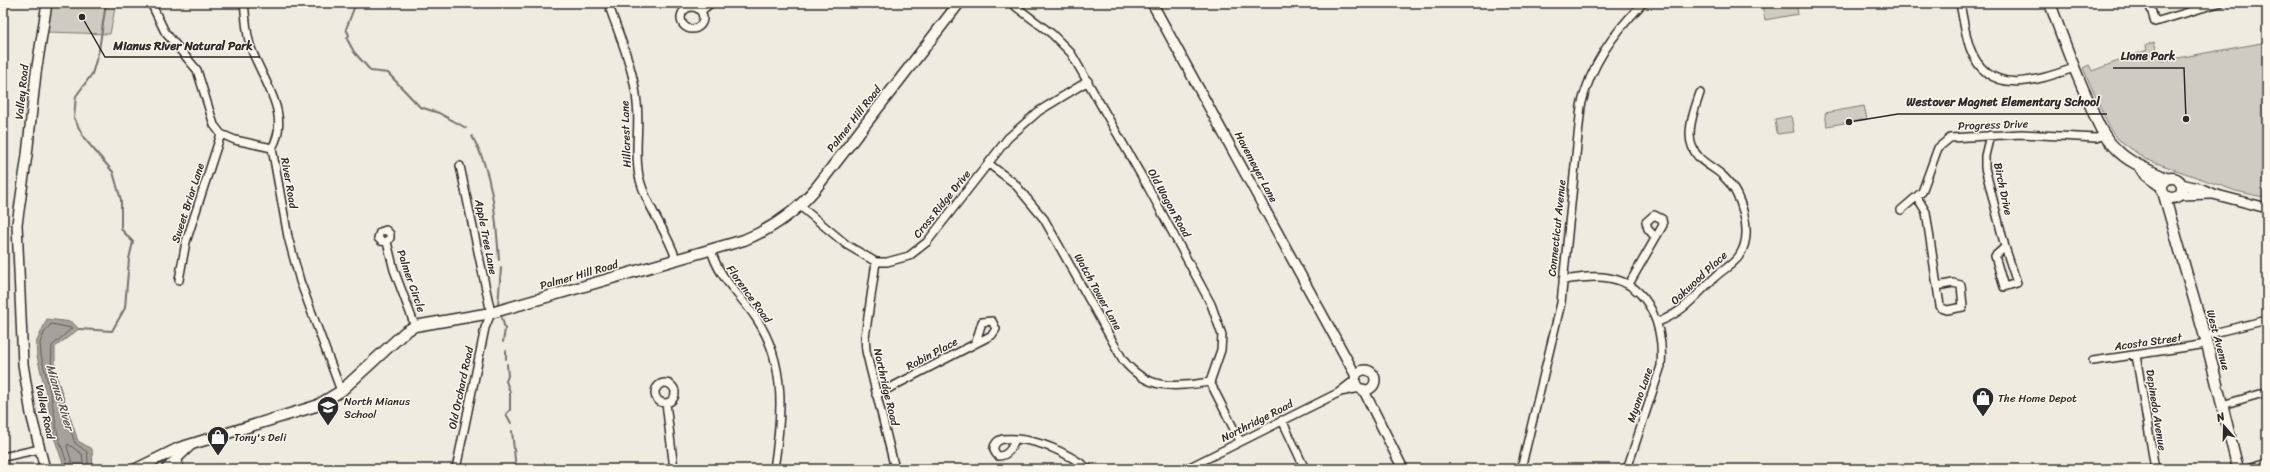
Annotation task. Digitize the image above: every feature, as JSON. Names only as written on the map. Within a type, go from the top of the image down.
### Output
[{"type":"main road","name":"Palmer Hill Road","points":[[136,469],[191,445],[316,406],[341,392],[405,332],[415,326],[491,313],[676,260],[763,232],[800,206],[959,3]]},
{"type":"main road","points":[[2050,3],[2074,68],[2105,135],[2116,150],[2165,187],[2170,198],[2178,196]]},
{"type":"main road","points":[[2165,187],[2174,178],[2181,184]]},
{"type":"main road","name":"West Avenue","points":[[2172,218],[2181,184]]},
{"type":"main road","name":"West Avenue","points":[[2165,187],[2172,218],[2206,340],[2238,469]]},
{"type":"street","name":"Valley Road","points":[[45,469],[31,414],[23,364],[17,224],[28,155],[36,73],[47,3]]},
{"type":"street","points":[[151,3],[165,32],[197,70],[210,116],[221,134]]},
{"type":"street","points":[[244,3],[250,47],[273,95],[277,110],[279,130],[277,140],[272,148]]},
{"type":"street","name":"Hillcrest Lane","points":[[608,3],[628,61],[636,95],[637,162],[639,176],[650,208],[667,234],[676,260]]},
{"type":"street","points":[[701,12],[712,3]]},
{"type":"street","name":"Old Wagon Road","points":[[1011,3],[1062,43],[1071,53],[1149,189],[1217,318],[1222,335],[1221,350],[1210,382]]},
{"type":"street","name":"Havemeyer Lane","points":[[1152,3],[1338,343],[1403,469]]},
{"type":"street","name":"Connecticut Avenue","points":[[1520,469],[1561,303],[1581,106],[1586,85],[1592,69],[1609,41],[1642,3]]},
{"type":"street","points":[[1960,3],[1970,48],[1979,66],[1993,77],[2006,82],[2021,82],[2046,78],[2074,68]]},
{"type":"street","points":[[2149,3],[2155,22],[2219,3]]},
{"type":"street","name":"Cross Ridge Drive","points":[[876,262],[898,260],[918,251],[989,164],[1008,138],[1039,111],[1088,81]]},
{"type":"street","name":"Oakwood Place","points":[[1658,322],[1674,316],[1682,310],[1716,276],[1736,260],[1743,249],[1745,241],[1741,203],[1731,185],[1721,174],[1699,159],[1691,145],[1694,110],[1700,93]]},
{"type":"street","name":"River Road","points":[[221,134],[235,140],[272,148],[288,238],[300,281],[341,392]]},
{"type":"street","name":"Sweet Briar Lane","points":[[179,280],[186,242],[221,134]]},
{"type":"street","name":"Progress Drive","points":[[1901,210],[1917,197],[1926,187],[1936,153],[1941,144],[1954,137],[2022,134],[2096,138],[2105,135]]},
{"type":"street","name":"Birch Drive","points":[[1990,135],[1985,156],[1985,168],[2016,283],[2004,287],[1995,256],[2006,247]]},
{"type":"street","name":"Watch Tower Lane","points":[[989,164],[1014,184],[1044,218],[1122,360],[1131,370],[1153,384],[1168,386],[1210,382]]},
{"type":"street","name":"Apple Tree Lane","points":[[460,166],[491,313]]},
{"type":"street","points":[[2181,184],[2267,208]]},
{"type":"street","points":[[2178,196],[2213,194]]},
{"type":"street","points":[[1917,197],[1926,212],[1937,286],[1941,308],[1947,310],[1963,307],[1961,285],[1953,283],[1937,286]]},
{"type":"street","points":[[800,206],[847,245],[876,262]]},
{"type":"street","points":[[1629,284],[1655,237]]},
{"type":"street","name":"Palmer Circle","points":[[387,242],[394,270],[415,326]]},
{"type":"street","name":"Florence Road","points":[[711,249],[722,277],[755,317],[775,363],[781,399],[781,425],[774,469]]},
{"type":"street","name":"Northridge Road","points":[[876,262],[865,337],[869,369],[895,469]]},
{"type":"street","name":"Myano Lane","points":[[1563,280],[1608,278],[1629,284],[1648,303],[1658,322],[1662,353],[1661,366],[1627,469]]},
{"type":"street","name":"Old Orchard Road","points":[[456,469],[485,328],[491,313]]},
{"type":"street","name":"Acosta Street","points":[[2093,361],[2136,355],[2206,340],[2267,320]]},
{"type":"street","name":"Robin Place","points":[[876,396],[976,342]]},
{"type":"street","name":"Havemeyer Lane","points":[[1338,343],[1366,370]]},
{"type":"street","name":"Depinedo Avenue","points":[[2136,355],[2155,469]]},
{"type":"street","points":[[1366,370],[1374,375],[1374,384],[1369,389],[1359,383],[1359,372],[1366,370]]},
{"type":"street","points":[[1210,382],[1240,441]]},
{"type":"street","name":"Northridge Road","points":[[1186,469],[1359,383]]},
{"type":"street","name":"Havemeyer Lane","points":[[1374,384],[1373,393],[1379,422]]},
{"type":"street","points":[[2222,405],[2267,392]]},
{"type":"street","points":[[666,403],[674,469]]},
{"type":"street","points":[[1282,420],[1305,469]]},
{"type":"street","points":[[1015,439],[1041,442],[1089,469]]},
{"type":"street","points":[[166,469],[191,445]]},
{"type":"street","points":[[3,457],[40,449]]},
{"type":"street","points":[[178,458],[179,469]]},
{"type":"street","points":[[1201,462],[1204,469]]},
{"type":"street","points":[[2247,469],[2267,464]]},
{"type":"shaded area","points":[[52,3],[116,3],[110,34],[47,32]]},
{"type":"shaded area","points":[[1771,3],[1796,3],[1798,14],[1765,20],[1762,5]]},
{"type":"shaded area","points":[[2154,42],[2161,61],[2267,42],[2267,198],[2236,191],[2145,159],[2118,139],[2110,129],[2083,68],[2089,65],[2092,71],[2147,50],[2146,45]]},
{"type":"shaded area","points":[[1864,106],[1867,119],[1827,126],[1825,113]]},
{"type":"shaded area","points":[[1791,116],[1794,132],[1777,134],[1775,119]]},
{"type":"water","points":[[47,319],[72,322],[79,329],[55,347],[55,372],[78,441],[92,449],[93,469],[65,469],[54,437],[47,397],[37,356],[36,343]]},
{"type":"waterway","name":"Mianus River","points":[[79,329],[112,331],[125,308],[129,259],[133,242],[121,229],[121,200],[113,172],[84,138],[74,118],[76,96],[92,74],[99,50],[106,3]]},
{"type":"waterway","points":[[356,3],[346,29],[349,35],[347,39],[354,52],[371,71],[388,73],[420,107],[439,113],[466,128]]},
{"type":"waterway","points":[[472,136],[485,165],[489,180],[495,212],[499,260]]},
{"type":"waterway","points":[[498,305],[501,268]]},
{"type":"waterway","points":[[502,318],[505,329],[503,342]]},
{"type":"waterway","points":[[506,351],[506,359]]},
{"type":"waterway","points":[[507,364],[508,376],[506,381],[510,392],[510,410],[506,414],[511,423]]},
{"type":"waterway","points":[[512,431],[516,469]]},
{"type":"place","name":"Mianus River Natural Park","points":[[82,17]]},
{"type":"place","name":"Lione Park","points":[[2186,119]]},
{"type":"place","name":"Westover Magnet Elementary School","points":[[1849,122]]},
{"type":"place","name":"The Home Depot","points":[[1983,418]]},
{"type":"place","name":"North Mianus School","points":[[328,426]]},
{"type":"place","name":"Tony's Deli","points":[[218,456]]}]
